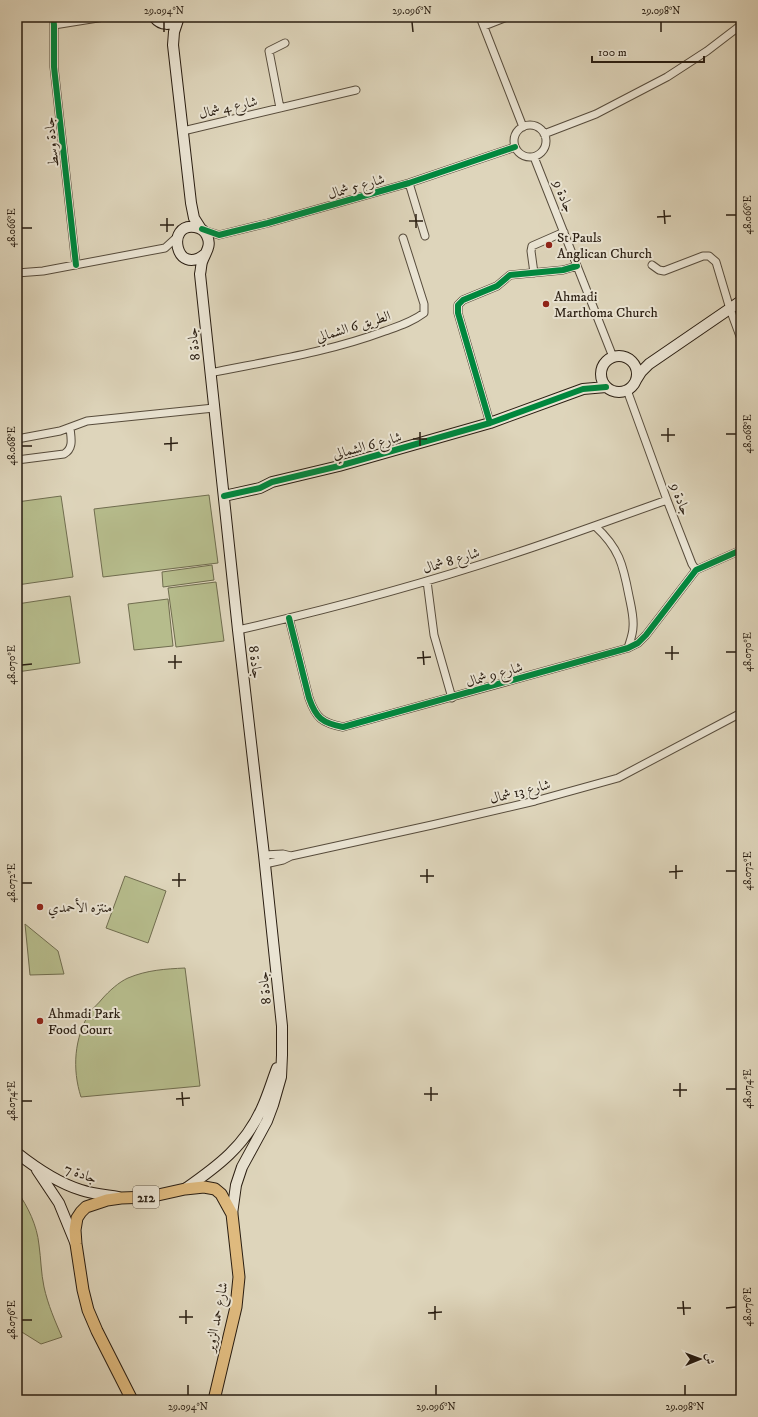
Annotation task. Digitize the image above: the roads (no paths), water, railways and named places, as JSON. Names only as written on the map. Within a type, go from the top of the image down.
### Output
[{"type":"main road","points":[[156,19],[162,23],[170,24],[179,19]]},
{"type":"main road","points":[[156,19],[173,44]]},
{"type":"main road","points":[[179,19],[174,32],[173,44],[191,203],[194,218],[209,238],[209,245],[201,258],[186,257],[178,251],[177,245],[179,235],[187,218],[191,203]]},
{"type":"main road","points":[[179,235],[186,228],[192,227],[202,229]]},
{"type":"main road","name":"جادة 8","points":[[206,252],[201,263],[200,274],[238,630],[265,859],[282,1026],[280,1077],[273,1105],[267,1122],[242,1167],[236,1185],[232,1214]]},
{"type":"main road","name":"جادة 8","points":[[186,257],[200,274]]},
{"type":"main road","points":[[636,380],[637,373],[635,367],[631,361],[626,358],[620,356],[613,357],[603,364],[601,377],[606,387],[616,392],[627,390],[632,386],[636,380],[644,368],[741,301]]},
{"type":"main road","points":[[631,361],[648,360],[663,355]]},
{"type":"main road","name":"شارع 6 الشمالي","points":[[576,391],[588,383],[601,370]]},
{"type":"main road","name":"شارع 6 الشمالي","points":[[224,492],[262,482],[272,482],[339,466],[490,423],[576,391],[606,387]]},
{"type":"main road","name":"جادة 8","points":[[185,1189],[231,1154],[252,1127],[262,1108],[282,1055]]},
{"type":"main road","name":"جادة 7","points":[[17,1153],[34,1167],[68,1186],[82,1191],[121,1198]]},
{"type":"main road","name":"جادة 7","points":[[34,1167],[56,1198],[76,1244]]},
{"type":"main road","name":"212","points":[[132,1400],[88,1310],[83,1290],[76,1244],[75,1230],[77,1218],[86,1207],[94,1204],[121,1198],[149,1197],[185,1189],[204,1187],[216,1189],[221,1194],[232,1214]]},
{"type":"main road","name":"شارع حمد الزوير","points":[[214,1400],[236,1307],[238,1290],[238,1262],[232,1214]]},
{"type":"street","name":"جادة وسط","points":[[53,17],[54,67],[76,265]]},
{"type":"street","points":[[54,25],[104,17]]},
{"type":"street","points":[[480,17],[523,127]]},
{"type":"street","points":[[484,26],[507,17]]},
{"type":"street","points":[[544,134],[596,114],[667,77],[707,52],[741,25]]},
{"type":"street","name":"شارع 4 شمال","points":[[280,108],[269,51],[285,43]]},
{"type":"street","name":"شارع 4 شمال","points":[[183,131],[356,90]]},
{"type":"street","points":[[528,125],[534,126],[541,129],[544,134],[546,142],[545,147],[534,157],[521,155],[515,147],[515,134],[523,127],[528,125]]},
{"type":"street","name":"شارع 5 شمال","points":[[219,235],[409,183],[515,147]]},
{"type":"street","name":"جادة 9","points":[[534,157],[613,357]]},
{"type":"street","points":[[409,183],[425,236]]},
{"type":"street","points":[[202,229],[219,235],[206,252]]},
{"type":"street","points":[[534,273],[531,253],[532,246],[564,232]]},
{"type":"street","points":[[17,274],[43,271],[165,248],[179,235]]},
{"type":"street","name":"الطريق 6 الشمالي","points":[[210,373],[308,353],[368,338],[415,320],[424,314],[424,304],[403,238]]},
{"type":"street","points":[[165,248],[186,257]]},
{"type":"street","points":[[652,265],[659,270],[664,271],[703,256],[709,256],[716,262],[741,339]]},
{"type":"street","points":[[490,423],[458,313],[458,305],[462,300],[499,285],[510,275],[563,270],[577,266]]},
{"type":"street","name":"جادة 9","points":[[627,390],[667,500],[692,564],[696,570]]},
{"type":"street","points":[[17,439],[70,428],[81,422],[93,420],[214,408]]},
{"type":"street","points":[[17,460],[64,454],[71,446],[70,428]]},
{"type":"street","name":"شارع 8 شمال","points":[[238,630],[427,581],[513,554],[667,500]]},
{"type":"street","points":[[595,526],[608,538],[624,569],[633,626],[628,648]]},
{"type":"street","name":"شارع 9 شمال","points":[[289,618],[309,698],[314,711],[326,722],[343,727],[628,648],[638,643],[646,635],[696,570],[741,550]]},
{"type":"street","points":[[427,581],[434,635],[452,698]]},
{"type":"street","name":"شارع 13 شمال","points":[[265,859],[283,860],[291,856],[432,826],[535,801],[618,778],[741,713]]},
{"type":"place","name":"St Pauls Anglican Church","points":[[549,245]]},
{"type":"place","name":"Ahmadi Marthoma Church","points":[[546,304]]},
{"type":"place","name":"منتزه الأحمدي","points":[[40,907]]},
{"type":"place","name":"Ahmadi Park Food Court","points":[[40,1021]]}]
